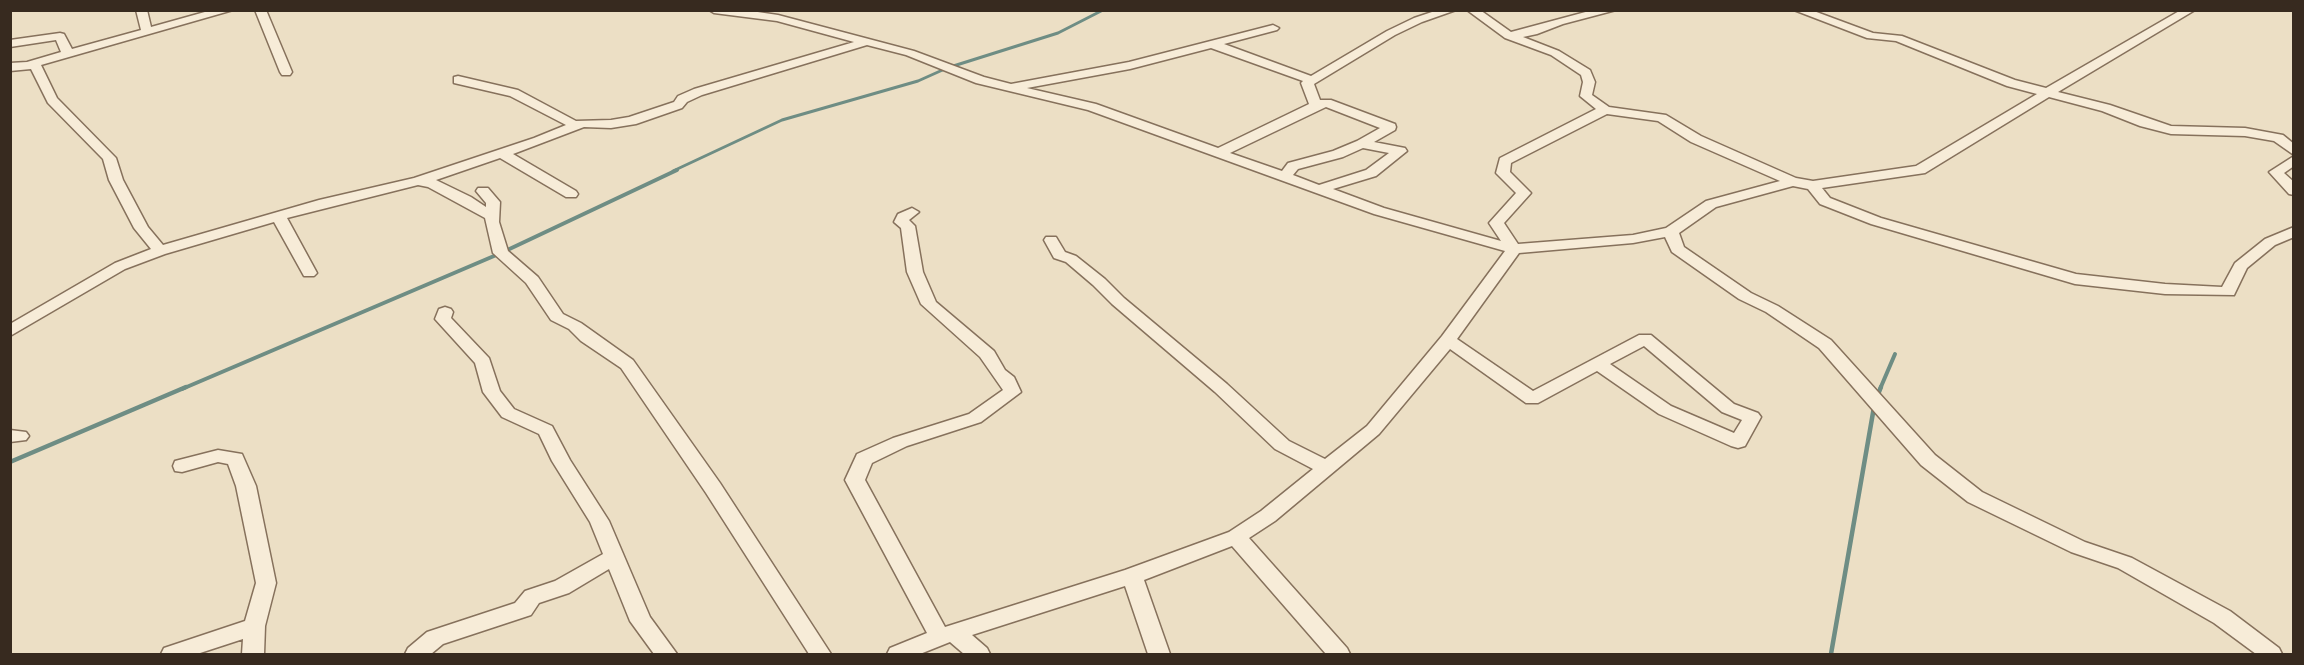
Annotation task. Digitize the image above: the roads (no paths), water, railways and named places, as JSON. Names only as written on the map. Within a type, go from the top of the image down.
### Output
[{"type":"street","points":[[141,10],[147,31]]},
{"type":"street","points":[[10,67],[32,64],[228,10]]},
{"type":"street","points":[[260,10],[286,72]]},
{"type":"street","points":[[714,10],[778,18],[910,53],[980,80],[1092,106],[1379,211],[1514,249],[1633,239],[1671,232],[1711,204],[1793,182]]},
{"type":"street","points":[[1316,105],[1307,83],[1391,33],[1418,20],[1451,10]]},
{"type":"street","points":[[1472,10],[1509,36],[1555,53],[1586,73],[1589,82],[1586,96],[1605,110],[1661,118],[1696,139],[1793,182],[1813,185],[1920,170],[2190,10]]},
{"type":"street","points":[[1509,36],[1533,32],[1560,21],[1611,10]]},
{"type":"street","points":[[1799,10],[1871,36],[1898,38],[2011,83],[2106,108],[2171,130],[2245,132],[2278,138],[2294,152]]},
{"type":"street","points":[[1010,87],[1130,65],[1273,28]]},
{"type":"street","points":[[10,44],[60,36],[68,54]]},
{"type":"street","points":[[10,331],[120,266],[160,250],[338,199],[418,181],[503,154],[575,125],[591,122],[611,124],[631,121],[678,105],[682,99],[698,92],[865,42]]},
{"type":"street","points":[[1212,44],[1312,80]]},
{"type":"street","points":[[32,64],[42,75],[46,90],[52,100],[109,158],[116,180],[141,228],[160,250]]},
{"type":"street","points":[[458,80],[514,93],[575,125]]},
{"type":"street","points":[[1221,153],[1316,105],[1328,103],[1390,127],[1362,144],[1338,154],[1293,166],[1285,176]]},
{"type":"street","points":[[1514,249],[1496,223],[1524,193],[1503,173],[1505,161],[1605,110]]},
{"type":"street","points":[[1320,189],[1371,173],[1400,151],[1362,144]]},
{"type":"street","points":[[503,154],[571,194]]},
{"type":"street","points":[[2294,160],[2276,172],[2294,191]]},
{"type":"street","points":[[418,181],[432,183],[466,200],[486,214],[492,215]]},
{"type":"street","points":[[1813,185],[1825,201],[1876,221],[2075,279],[2165,289],[2228,292],[2240,266],[2270,242],[2294,231]]},
{"type":"street","points":[[483,191],[493,202],[492,215],[501,253],[532,279],[557,317],[575,326],[587,337],[627,364],[713,488],[820,654]]},
{"type":"street","points":[[912,212],[903,217],[902,222],[908,226],[915,272],[929,304],[988,355],[999,374],[1008,381],[1012,392],[975,418],[900,442],[864,459],[855,480],[947,635],[979,654]]},
{"type":"street","points":[[279,217],[309,273]]},
{"type":"street","points":[[1671,232],[1677,249],[1745,296],[1772,309],[1825,344],[1928,460],[1976,497],[2078,547],[2125,563],[2222,617],[2271,654]]},
{"type":"street","points":[[1051,240],[1059,255],[1071,259],[1099,282],[1118,301],[1221,388],[1282,445],[1327,468]]},
{"type":"street","points":[[898,654],[947,635],[1132,576],[1236,537],[1268,516],[1373,430],[1448,340],[1514,249]]},
{"type":"street","points":[[446,312],[443,319],[483,362],[492,393],[508,413],[546,430],[561,461],[599,521],[641,621],[666,654]]},
{"type":"street","points":[[1448,340],[1532,399],[1645,339],[1728,408],[1752,417],[1738,442],[1665,410],[1598,364]]},
{"type":"street","points":[[182,466],[218,456],[235,459],[246,486],[266,584],[254,626],[253,654]]},
{"type":"street","points":[[1236,537],[1339,654]]},
{"type":"street","points":[[416,654],[435,638],[523,609],[532,597],[562,587],[614,556]]},
{"type":"street","points":[[1132,576],[1159,654]]},
{"type":"street","points":[[172,654],[254,626]]},
{"type":"waterway","points":[[673,171],[782,120],[918,81],[947,68],[1058,33],[1103,10]]},
{"type":"waterway","points":[[182,389],[501,253],[677,170]]},
{"type":"waterway","points":[[1880,389],[1895,354]]},
{"type":"waterway","points":[[10,462],[186,387]]},
{"type":"waterway","points":[[1877,397],[1881,387]]},
{"type":"waterway","points":[[1831,654],[1874,407]]}]
